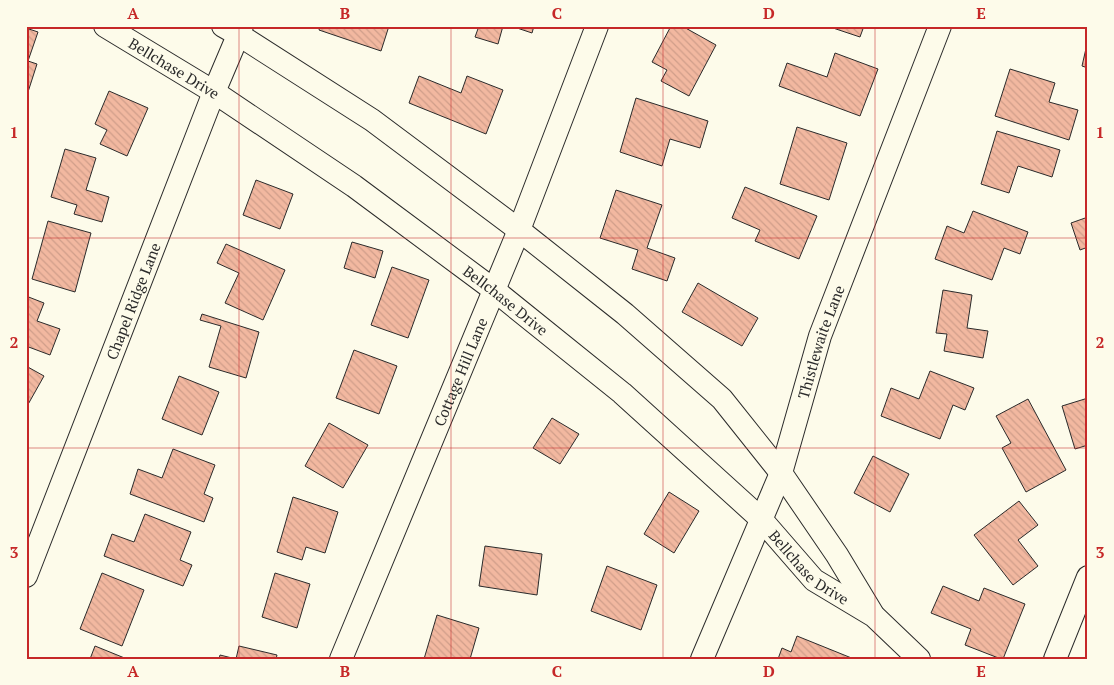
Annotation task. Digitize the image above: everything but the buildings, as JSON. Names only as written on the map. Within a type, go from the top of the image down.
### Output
[{"type":"street","name":"Bellchase Drive","points":[[105,26],[214,92],[354,186],[494,290],[622,393],[762,519],[814,580],[874,616],[919,659]]},
{"type":"street","name":"Cottage Hill Lane","points":[[341,659],[519,230],[597,26]]},
{"type":"street","name":"Thistlewaite Lane","points":[[702,659],[781,473],[820,336],[940,26]]},
{"type":"street","name":"Bellchase Drive","points":[[235,29],[372,120],[519,230],[625,314],[722,399],[781,473],[837,555],[874,616]]},
{"type":"street","name":"Chapel Ridge Lane","points":[[26,576],[214,92],[235,29]]},
{"type":"street","points":[[1056,659],[1088,577]]}]
